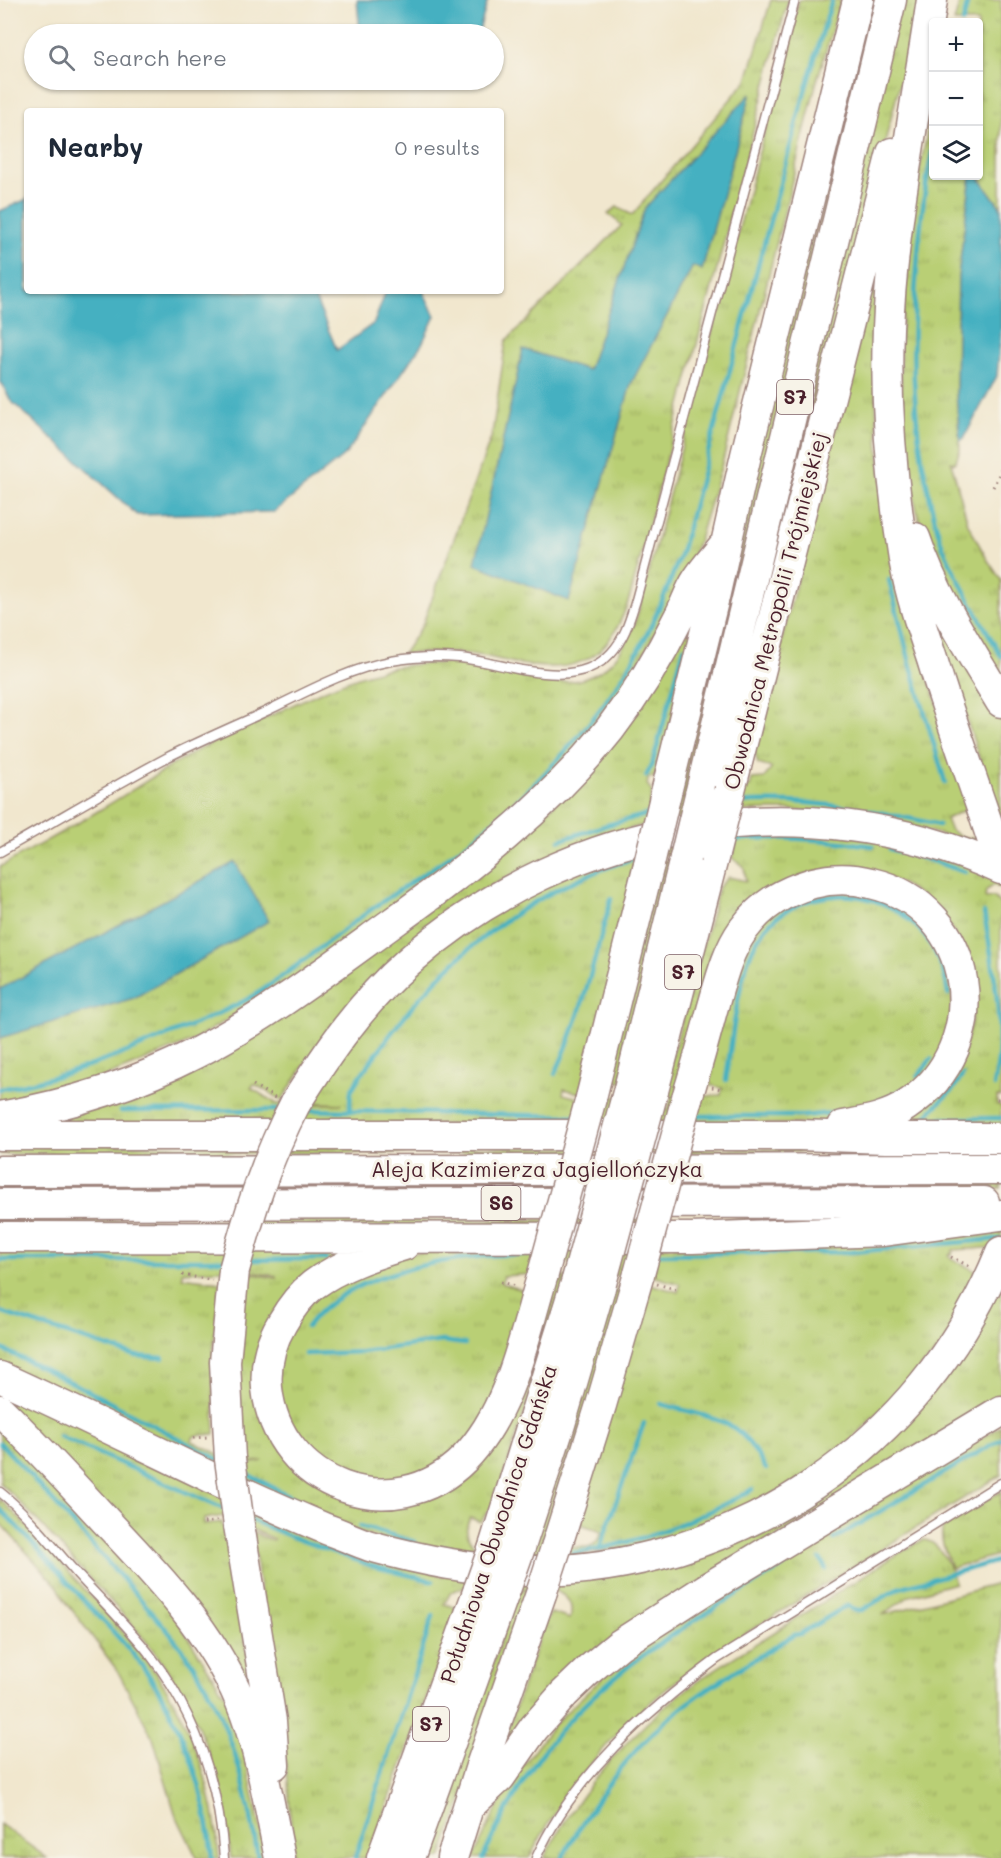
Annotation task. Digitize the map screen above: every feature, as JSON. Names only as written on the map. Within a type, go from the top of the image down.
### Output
[{"type":"highway","points":[[426,1239],[352,1263],[312,1286],[298,1300],[284,1320],[272,1345],[268,1360],[268,1400],[277,1429],[297,1458],[314,1472],[350,1490],[368,1494],[385,1494],[414,1489],[440,1478],[464,1459],[487,1428],[509,1384],[530,1280],[591,1098],[858,0]]},
{"type":"highway","name":"Obwodnica Metropolii Trójmiejskiej","points":[[642,1088],[685,858],[891,0]]},
{"type":"highway","points":[[932,0],[893,273],[888,329],[893,464],[904,560],[918,615],[998,859]]},
{"type":"highway","name":"Obwodnica Metropolii Trójmiejskiej","points":[[616,1186],[642,1088],[714,854],[932,0]]},
{"type":"highway","points":[[893,464],[915,537],[930,577],[944,606],[1001,702]]},
{"type":"highway","points":[[0,1117],[55,1106],[97,1094],[150,1074],[196,1053],[284,1000],[479,859],[544,802],[577,769],[611,727],[653,665],[679,618],[696,580],[726,543]]},
{"type":"highway","points":[[280,1858],[271,1721],[230,1522],[222,1448],[226,1338],[225,1275],[277,1139],[287,1102],[368,1003],[407,963],[447,931],[484,906],[531,879],[596,852],[669,832],[705,826],[746,822],[794,822],[832,824],[890,833],[998,859]]},
{"type":"highway","points":[[452,1858],[644,1278],[687,1098],[730,953],[756,914],[772,900],[790,890],[825,880],[858,880],[887,886],[917,904],[939,926],[958,959],[964,991],[963,1024],[953,1052],[935,1081],[907,1106],[870,1121],[798,1135]]},
{"type":"highway","points":[[0,1135],[1001,1137]]},
{"type":"highway","name":"Aleja Kazimierza Jagiellończyka","points":[[0,1171],[1001,1169]]},
{"type":"highway","name":"Południowa Obwodnica Gdańska","points":[[409,1858],[492,1590],[507,1547],[560,1424],[589,1284],[616,1186]]},
{"type":"highway","name":"Aleja Kazimierza Jagiellończyka","points":[[0,1204],[1001,1202]]},
{"type":"highway","points":[[0,1237],[692,1238],[883,1231],[1001,1215]]},
{"type":"highway","points":[[0,1377],[280,1510],[366,1544],[418,1558],[482,1569],[528,1571],[599,1567],[670,1552],[732,1530],[798,1495],[847,1461],[891,1420],[939,1364],[973,1312],[990,1261]]},
{"type":"highway","points":[[0,1410],[147,1565],[188,1612],[215,1650],[240,1700],[256,1746],[280,1858]]},
{"type":"highway","points":[[468,1807],[500,1777],[523,1742],[557,1702],[590,1669],[619,1645],[706,1589],[1001,1411]]},
{"type":"highway","name":"Południowa Obwodnica Gdańska","points":[[382,1858],[492,1590]]},
{"type":"lane","points":[[0,852],[168,757],[358,670],[393,661],[459,658],[539,673],[570,674],[596,664],[611,653],[625,633],[636,600],[795,0]]},
{"type":"lane","points":[[536,1858],[542,1844],[574,1794],[610,1750],[674,1692],[717,1659],[1001,1483]]},
{"type":"lane","points":[[0,1492],[150,1655],[174,1689],[197,1734],[212,1776],[222,1824],[224,1858]]},
{"type":"path","points":[[993,487],[1001,470]]},
{"type":"path","points":[[253,1085],[287,1102]]},
{"type":"path","points":[[951,1257],[990,1261]]},
{"type":"path","points":[[182,1275],[225,1275]]},
{"type":"path","points":[[644,1278],[679,1290]]},
{"type":"path","points":[[501,1282],[530,1280]]},
{"type":"path","points":[[194,1438],[222,1448]]},
{"type":"path","points":[[204,1523],[230,1522]]},
{"type":"green space","points":[[771,0],[788,0],[631,593],[616,629],[596,654],[567,666],[527,665],[459,653],[403,654],[422,626],[492,435],[506,341],[622,225],[608,214],[617,207],[632,215],[747,80]]},
{"type":"green space","points":[[799,0],[841,0],[816,84],[723,460],[699,539],[683,580],[632,676],[576,751],[475,846],[292,980],[192,1041],[87,1084],[0,1104],[0,867],[90,816],[200,749],[307,698],[358,677],[410,665],[450,663],[474,665],[529,678],[563,682],[592,676],[604,669],[622,649],[639,610]]},
{"type":"green space","points":[[867,0],[877,0],[686,798],[710,794],[900,0],[921,0],[720,792],[750,787],[752,779],[764,778],[772,768],[758,764],[754,749],[876,270],[879,269],[876,408],[886,510],[899,576],[917,640],[970,797],[966,798],[965,810],[946,819],[950,829],[957,835],[967,838],[979,836],[1001,846],[1001,856],[923,829],[843,814],[762,810],[682,818],[604,836],[529,866],[459,907],[394,959],[362,991],[333,1026],[282,1100],[254,1084],[251,1088],[277,1104],[342,1104],[305,1102],[337,1054],[372,1009],[399,981],[463,929],[533,887],[607,857],[684,838],[763,831],[843,835],[923,851],[1001,879],[1001,888],[993,885],[986,891],[985,898],[994,897],[1001,905],[1001,1097],[997,1097],[997,1105],[1001,1105],[1001,1129],[887,1128],[888,1124],[917,1108],[940,1087],[957,1062],[968,1035],[973,1006],[971,976],[961,946],[937,910],[905,885],[877,874],[852,870],[826,870],[788,882],[759,900],[736,925],[729,935],[715,968],[682,1098],[721,1095],[722,1088],[700,1082],[722,991],[736,956],[751,930],[776,906],[795,895],[817,888],[862,886],[899,900],[926,926],[944,960],[952,999],[947,1038],[929,1074],[898,1103],[864,1116],[841,1121],[805,1124],[24,1125],[25,1121],[78,1108],[128,1092],[220,1049],[307,995],[424,912],[481,868],[562,796],[611,742],[663,667],[706,583],[709,586],[664,767],[660,766],[653,778],[649,777],[647,784],[652,792],[650,803],[684,798],[669,800]],"holes":[[[736,844],[732,858],[744,867],[746,881],[729,877],[719,887],[662,1093],[672,1096],[668,1111],[608,1095],[613,1080],[621,1082],[639,1010],[670,860],[653,863],[601,1075],[604,1077],[599,1097],[578,1098],[563,1094],[564,1089],[583,1094],[634,889],[629,888],[635,859]]]},
{"type":"green space","points":[[960,0],[1001,0],[1001,208],[981,180],[983,180],[983,18],[955,18]]},
{"type":"green space","points":[[929,124],[929,180],[970,180],[958,277],[956,392],[960,450],[955,463],[951,462],[968,524],[1001,580],[1001,687],[925,542],[903,440],[900,345],[913,202]]},
{"type":"green space","points":[[924,588],[1001,713],[1001,825]]},
{"type":"green space","points":[[0,1144],[1001,1151],[0,1154]]},
{"type":"green space","points":[[1001,1182],[1001,1188],[0,1191],[0,1184]]},
{"type":"green space","points":[[902,1219],[905,1221],[0,1230],[0,1221]]},
{"type":"green space","points":[[1001,1225],[1001,1247],[953,1250],[952,1255],[950,1254],[949,1257],[981,1274],[966,1306],[948,1337],[902,1396],[877,1423],[849,1447],[791,1489],[743,1514],[695,1534],[645,1549],[594,1558],[542,1561],[490,1559],[438,1552],[385,1540],[335,1524],[262,1493],[0,1367],[0,1244],[379,1243],[379,1247],[342,1261],[319,1273],[299,1289],[275,1322],[265,1347],[261,1373],[263,1399],[270,1424],[282,1448],[299,1468],[321,1484],[341,1493],[361,1498],[393,1499],[415,1495],[446,1481],[473,1459],[480,1450],[504,1411],[513,1390],[547,1278],[563,1282],[563,1280],[550,1276],[550,1273],[503,1276],[501,1283],[529,1292],[501,1383],[484,1418],[459,1450],[434,1470],[404,1482],[376,1484],[350,1480],[327,1468],[307,1452],[291,1431],[281,1407],[276,1381],[279,1353],[292,1323],[304,1306],[320,1292],[352,1272],[378,1262],[432,1250],[515,1246],[687,1247],[775,1242],[866,1241]],"holes":[[[564,1261],[623,1277],[619,1290],[626,1293],[634,1266],[654,1266],[652,1276],[680,1284],[678,1292],[646,1283],[578,1509],[582,1510],[580,1524],[602,1531],[596,1542],[585,1547],[551,1548],[629,1296],[609,1289],[573,1427],[533,1547],[511,1547],[592,1284],[585,1283],[503,1547],[474,1546],[469,1539],[467,1525],[470,1518],[481,1522],[488,1510],[492,1511],[568,1278],[560,1276]],[[247,1271],[276,1276],[276,1278],[243,1272],[237,1320],[235,1368],[237,1439],[240,1463],[263,1461],[242,1466],[192,1441],[194,1436],[215,1434],[212,1361],[220,1282],[182,1277],[182,1272]]]},
{"type":"green space","points":[[1001,1284],[1001,1401],[650,1613],[493,1771],[545,1622],[551,1613],[570,1619],[570,1605],[567,1598],[555,1591],[556,1589],[463,1587],[451,1592],[444,1604],[455,1607],[458,1611],[368,1858],[293,1858],[288,1780],[252,1532],[273,1541],[274,1539],[223,1516],[204,1519],[204,1524],[222,1522],[223,1528],[227,1526],[258,1721],[245,1698],[0,1403],[0,1390],[442,1576],[769,1526]]},
{"type":"green space","points":[[0,1421],[161,1594],[236,1713],[267,1858],[231,1858],[223,1804],[208,1752],[187,1702],[173,1678],[133,1626],[0,1483]]},
{"type":"green space","points":[[1001,1426],[1001,1475],[737,1639],[700,1663],[665,1690],[624,1727],[588,1767],[542,1834],[529,1858],[473,1858],[513,1779],[553,1725],[625,1656]]},
{"type":"green space","points":[[1001,1491],[1001,1554],[951,1568],[943,1542],[943,1528]]},
{"type":"green space","points":[[0,1499],[116,1624],[160,1679],[186,1727],[205,1777],[212,1804],[219,1858],[197,1858],[175,1813],[153,1738],[117,1670],[64,1599],[58,1587],[0,1523]]},
{"type":"green space","points":[[923,1540],[929,1541],[940,1550],[948,1563],[955,1583],[910,1596],[882,1615],[1001,1583],[1001,1858],[544,1858],[573,1809],[590,1786],[627,1743],[669,1704],[720,1666]]},
{"type":"green space","points":[[519,1590],[537,1590],[441,1858],[423,1858]]},
{"type":"green space","points":[[0,1824],[47,1858],[0,1858]]},
{"type":"water","points":[[357,0],[488,0],[481,24],[359,24]]},
{"type":"water","points":[[751,93],[702,270],[693,266],[631,384],[569,601],[475,564],[523,349],[588,370],[645,208]]},
{"type":"water","points":[[970,180],[981,180],[1001,208],[1001,330],[997,376],[964,438],[960,441],[956,392],[958,277]]},
{"type":"water","points":[[24,200],[24,294],[313,294],[337,350],[374,323],[385,294],[424,294],[435,316],[422,344],[346,454],[274,512],[137,515],[11,401],[0,380],[0,211]]},
{"type":"water","points":[[235,862],[269,921],[134,998],[0,1038],[0,989]]},
{"type":"waterway","points":[[0,1089],[44,1080],[106,1060],[212,1016],[255,995],[372,909],[469,842],[540,779],[603,705],[644,641],[681,553],[805,91],[832,0]]},
{"type":"waterway","points":[[964,18],[968,0]]},
{"type":"waterway","points":[[929,170],[923,205],[915,295],[913,351],[918,434],[931,504],[943,547],[963,589],[1001,656]]},
{"type":"waterway","points":[[889,580],[910,663],[945,782]]},
{"type":"waterway","points":[[646,776],[652,765],[684,648]]},
{"type":"waterway","points":[[737,803],[788,802],[839,806],[939,825]]},
{"type":"waterway","points":[[560,840],[649,814]]},
{"type":"waterway","points":[[729,840],[801,839],[873,846]]},
{"type":"waterway","points":[[890,849],[965,872]]},
{"type":"waterway","points":[[350,1110],[351,1092],[365,1069],[407,1013],[463,955],[494,929],[562,887],[638,857]]},
{"type":"waterway","points":[[726,1080],[741,984],[753,948],[761,934],[772,922],[784,912],[806,901],[839,895],[862,897],[884,904],[903,915],[920,930],[933,948],[943,970],[948,994]]},
{"type":"waterway","points":[[555,1074],[580,1010],[611,899]]},
{"type":"waterway","points":[[984,913],[993,963],[999,1031],[999,1053],[994,1086]]},
{"type":"waterway","points":[[918,1076],[931,1059]]},
{"type":"waterway","points":[[963,1075],[953,1089],[923,1119],[1001,1118]]},
{"type":"waterway","points":[[864,1107],[903,1090]]},
{"type":"waterway","points":[[121,1111],[280,1110]]},
{"type":"waterway","points":[[304,1110],[574,1116]]},
{"type":"waterway","points":[[694,1116],[803,1116],[841,1112]]},
{"type":"waterway","points":[[656,1254],[852,1252],[998,1239]]},
{"type":"waterway","points":[[307,1327],[326,1307],[351,1290],[380,1278],[445,1261],[537,1254]]},
{"type":"waterway","points":[[248,1260],[326,1259]]},
{"type":"waterway","points":[[0,1260],[225,1260]]},
{"type":"waterway","points":[[0,1312],[136,1356],[163,1358]]},
{"type":"waterway","points":[[305,1354],[362,1352],[442,1341],[465,1344]]},
{"type":"waterway","points":[[0,1348],[77,1385],[219,1460]]},
{"type":"waterway","points":[[661,1404],[708,1417],[734,1428],[748,1442],[766,1469]]},
{"type":"waterway","points":[[599,1550],[644,1423]]},
{"type":"waterway","points":[[59,1436],[226,1510]]},
{"type":"waterway","points":[[834,1539],[1001,1439]]},
{"type":"waterway","points":[[0,1443],[158,1619],[200,1676],[222,1718],[238,1764],[250,1811],[258,1858]]},
{"type":"waterway","points":[[243,1472],[307,1505]]},
{"type":"waterway","points":[[572,1553],[620,1544],[666,1530],[753,1489]]},
{"type":"waterway","points":[[0,1509],[119,1638],[154,1683],[166,1703],[194,1767],[205,1812],[212,1858]]},
{"type":"waterway","points":[[248,1519],[372,1566],[433,1581]]},
{"type":"waterway","points":[[360,1526],[415,1542]]},
{"type":"waterway","points":[[444,1548],[474,1553]]},
{"type":"waterway","points":[[483,1858],[521,1784],[550,1743],[575,1714],[632,1663],[794,1559]]},
{"type":"waterway","points":[[820,1559],[826,1569]]},
{"type":"waterway","points":[[847,1605],[854,1610],[862,1610],[899,1588],[1001,1560]]},
{"type":"waterway","points":[[562,1858],[608,1785],[657,1728],[713,1685],[848,1605]]},
{"type":"waterway","points":[[355,1858],[433,1616]]}]
